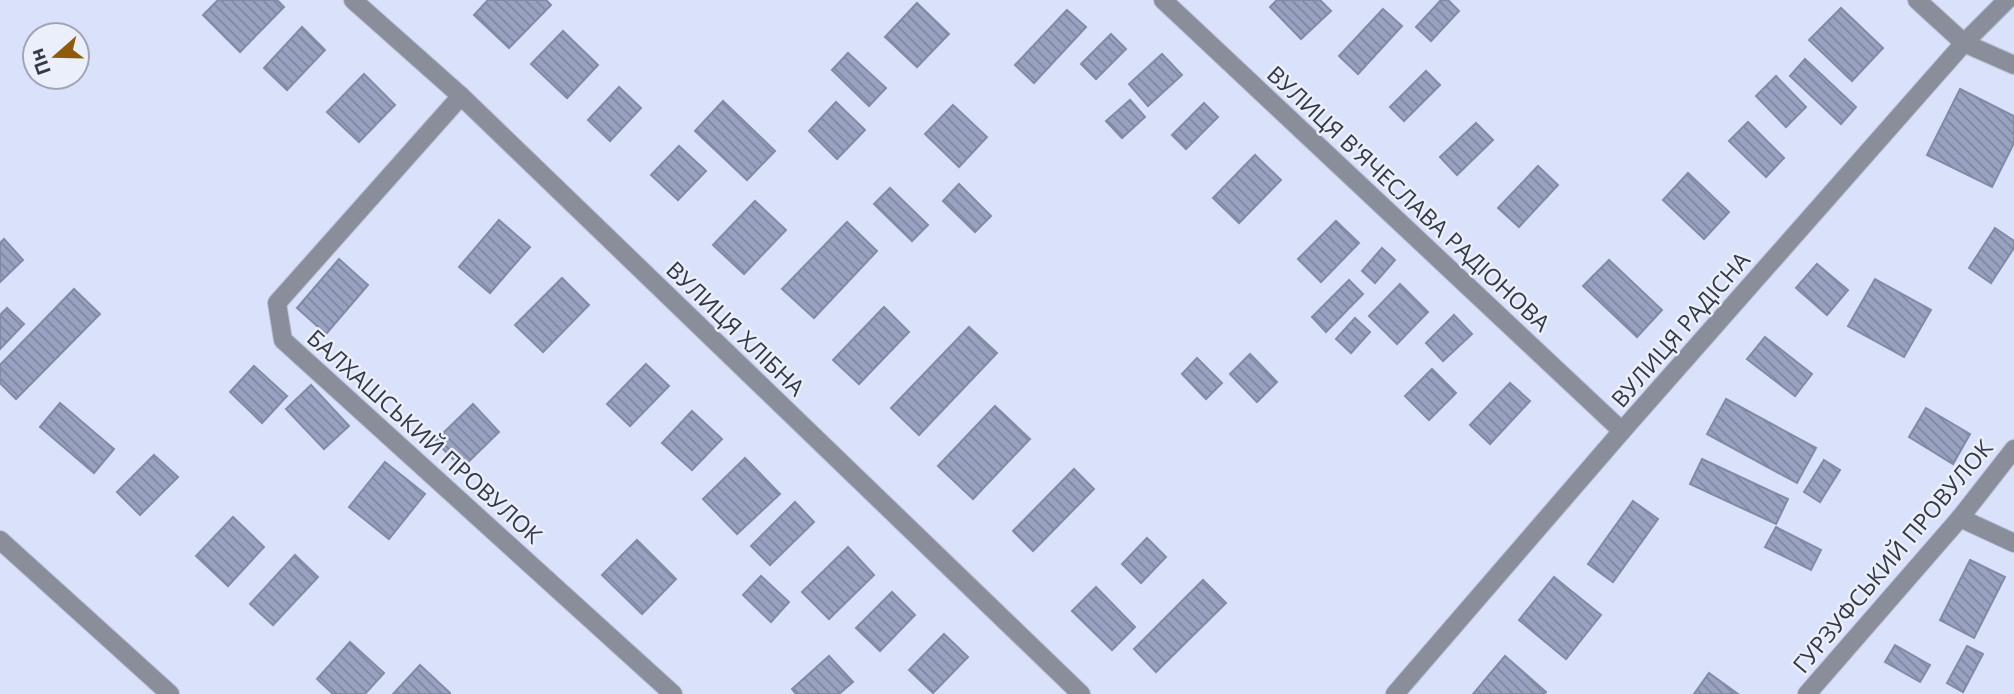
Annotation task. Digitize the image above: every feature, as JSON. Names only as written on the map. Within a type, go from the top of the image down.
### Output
[{"type":"street","name":"ВУЛИЦЯ ХЛІБНА","points":[[354,0],[461,96],[1081,694]]},
{"type":"street","name":"ВУЛИЦЯ В'ЯЧЕСЛАВА РАДІОНОВА","points":[[1163,0],[1622,431]]},
{"type":"street","points":[[1917,0],[1964,43],[2014,65]]},
{"type":"street","name":"ВУЛИЦЯ РАДІСНА","points":[[1395,694],[1622,431],[1964,43],[2007,0]]},
{"type":"street","name":"БАЛХАШСЬКИЙ ПРОВУЛОК","points":[[461,96],[277,303],[284,340],[673,694]]},
{"type":"street","name":"ГУРЗУФСЬКИЙ ПРОВУЛОК","points":[[1807,694],[1960,518],[2014,449]]},
{"type":"street","points":[[1960,518],[2014,543]]},
{"type":"street","points":[[0,540],[170,694]]},
{"type":"building","points":[[218,0],[277,0],[284,7],[240,52],[203,15]]},
{"type":"building","points":[[488,0],[546,0],[551,5],[509,48],[474,15]]},
{"type":"building","points":[[1277,0],[1320,0],[1331,11],[1301,39],[1270,7]]},
{"type":"building","points":[[1441,0],[1448,0],[1459,11],[1431,41],[1416,27]]},
{"type":"building","points":[[917,3],[949,34],[917,67],[885,37]]},
{"type":"building","points":[[1841,8],[1883,48],[1852,81],[1809,40]]},
{"type":"building","points":[[1383,9],[1402,26],[1358,74],[1339,56]]},
{"type":"building","points":[[1067,10],[1086,27],[1034,83],[1015,65]]},
{"type":"building","points":[[302,27],[325,50],[287,90],[264,68]]},
{"type":"building","points":[[563,31],[598,65],[567,98],[531,64]]},
{"type":"building","points":[[1111,34],[1126,49],[1096,79],[1081,64]]},
{"type":"building","points":[[848,53],[886,88],[869,106],[832,70]]},
{"type":"building","points":[[1162,54],[1182,75],[1148,106],[1129,84]]},
{"type":"building","points":[[1805,59],[1856,107],[1841,124],[1790,76]]},
{"type":"building","points":[[1426,71],[1440,85],[1404,121],[1390,107]]},
{"type":"building","points":[[364,74],[395,105],[359,142],[327,112]]},
{"type":"building","points":[[1776,76],[1806,107],[1786,127],[1756,96]]},
{"type":"building","points":[[619,87],[641,108],[610,141],[588,120]]},
{"type":"building","points":[[1960,89],[2014,116],[2014,143],[1992,187],[1927,155]]},
{"type":"building","points":[[1130,100],[1145,117],[1122,138],[1106,121]]},
{"type":"building","points":[[723,101],[775,151],[747,180],[695,131]]},
{"type":"building","points":[[836,102],[865,130],[837,159],[809,131]]},
{"type":"building","points":[[1204,103],[1218,117],[1186,149],[1172,135]]},
{"type":"building","points":[[953,105],[987,137],[959,167],[925,134]]},
{"type":"building","points":[[1748,122],[1784,158],[1766,177],[1729,141]]},
{"type":"building","points":[[1476,123],[1493,140],[1457,175],[1440,157]]},
{"type":"building","points":[[679,146],[706,171],[678,200],[651,175]]},
{"type":"building","points":[[1255,155],[1281,180],[1239,223],[1213,198]]},
{"type":"building","points":[[1538,166],[1558,185],[1519,227],[1498,208]]},
{"type":"building","points":[[1688,173],[1729,212],[1704,239],[1663,200]]},
{"type":"building","points":[[959,184],[991,216],[975,232],[943,201]]},
{"type":"building","points":[[890,188],[928,225],[912,241],[874,204]]},
{"type":"building","points":[[755,201],[786,230],[744,274],[713,245]]},
{"type":"building","points":[[499,220],[530,247],[490,293],[459,267]]},
{"type":"building","points":[[1336,221],[1359,243],[1321,282],[1298,259]]},
{"type":"building","points":[[847,222],[877,251],[814,318],[782,289]]},
{"type":"building","points":[[1995,228],[2014,241],[2014,248],[1991,283],[1969,268]]},
{"type":"building","points":[[4,239],[23,260],[0,282],[0,243]]},
{"type":"building","points":[[1382,248],[1395,260],[1375,283],[1362,271]]},
{"type":"building","points":[[339,259],[368,285],[326,334],[297,308]]},
{"type":"building","points":[[1609,260],[1662,310],[1637,337],[1583,286]]},
{"type":"building","points":[[1817,264],[1848,290],[1827,315],[1796,288]]},
{"type":"building","points":[[562,278],[589,305],[543,352],[515,325]]},
{"type":"building","points":[[1875,279],[1931,310],[1904,357],[1848,326]]},
{"type":"building","points":[[1349,280],[1363,294],[1326,332],[1312,317]]},
{"type":"building","points":[[1400,284],[1428,312],[1397,344],[1369,316]]},
{"type":"building","points":[[74,289],[100,314],[16,399],[0,383],[0,365]]},
{"type":"building","points":[[884,307],[909,332],[859,384],[833,360]]},
{"type":"building","points":[[7,308],[24,324],[0,349],[0,315]]},
{"type":"building","points":[[1454,315],[1472,334],[1443,361],[1426,343]]},
{"type":"building","points":[[1355,318],[1370,332],[1351,353],[1336,339]]},
{"type":"building","points":[[969,327],[997,353],[919,435],[891,408]]},
{"type":"building","points":[[1765,337],[1812,374],[1795,396],[1747,359]]},
{"type":"building","points":[[1250,354],[1277,382],[1257,402],[1230,374]]},
{"type":"building","points":[[1197,358],[1222,383],[1206,399],[1182,374]]},
{"type":"building","points":[[646,364],[669,386],[630,426],[607,404]]},
{"type":"building","points":[[254,366],[287,396],[262,423],[230,392]]},
{"type":"building","points":[[1432,369],[1456,393],[1429,420],[1405,396]]},
{"type":"building","points":[[1510,383],[1530,401],[1490,444],[1470,425]]},
{"type":"building","points":[[311,385],[349,426],[324,449],[286,409]]},
{"type":"building","points":[[1726,399],[1816,448],[1797,483],[1707,434]]},
{"type":"building","points":[[60,403],[114,449],[94,473],[40,427]]},
{"type":"building","points":[[473,404],[499,432],[462,468],[435,441]]},
{"type":"building","points":[[995,406],[1030,439],[973,499],[938,466]]},
{"type":"building","points":[[1926,408],[1970,434],[1953,464],[1909,437]]},
{"type":"building","points":[[692,411],[722,439],[692,470],[662,443]]},
{"type":"building","points":[[154,455],[178,477],[140,515],[117,492]]},
{"type":"building","points":[[745,458],[780,494],[737,534],[703,499]]},
{"type":"building","points":[[1702,459],[1788,499],[1776,524],[1690,484]]},
{"type":"building","points":[[1824,460],[1840,470],[1820,502],[1804,492]]},
{"type":"building","points":[[385,462],[425,494],[389,539],[349,507]]},
{"type":"building","points":[[1074,469],[1094,489],[1033,551],[1013,531]]},
{"type":"building","points":[[1633,501],[1658,519],[1613,582],[1588,564]]},
{"type":"building","points":[[795,502],[814,522],[770,565],[751,546]]},
{"type":"building","points":[[233,517],[264,547],[228,586],[196,556]]},
{"type":"building","points":[[1776,527],[1821,550],[1811,570],[1765,547]]},
{"type":"building","points":[[1147,538],[1166,557],[1141,583],[1122,564]]},
{"type":"building","points":[[637,540],[676,579],[642,614],[602,575]]},
{"type":"building","points":[[848,547],[874,575],[829,619],[802,592]]},
{"type":"building","points":[[295,555],[318,577],[273,625],[250,604]]},
{"type":"building","points":[[1970,560],[2005,577],[1974,638],[1940,620]]},
{"type":"building","points":[[761,576],[789,602],[771,622],[743,595]]},
{"type":"building","points":[[1554,577],[1601,615],[1566,659],[1519,620]]},
{"type":"building","points":[[1203,580],[1226,603],[1156,672],[1134,649]]},
{"type":"building","points":[[1096,587],[1135,627],[1112,650],[1072,611]]},
{"type":"building","points":[[892,592],[915,615],[880,651],[856,628]]},
{"type":"building","points":[[944,634],[968,657],[933,693],[909,670]]},
{"type":"building","points":[[350,642],[384,673],[365,694],[333,694],[317,679]]},
{"type":"building","points":[[1895,645],[1930,665],[1920,682],[1885,662]]},
{"type":"building","points":[[1967,646],[1983,654],[1963,692],[1947,683]]},
{"type":"building","points":[[829,656],[853,682],[839,694],[796,694],[792,689]]},
{"type":"building","points":[[1505,656],[1546,692],[1473,694]]},
{"type":"building","points":[[420,665],[450,693],[450,694],[393,694]]},
{"type":"building","points":[[1709,673],[1738,694],[1694,694]]}]
